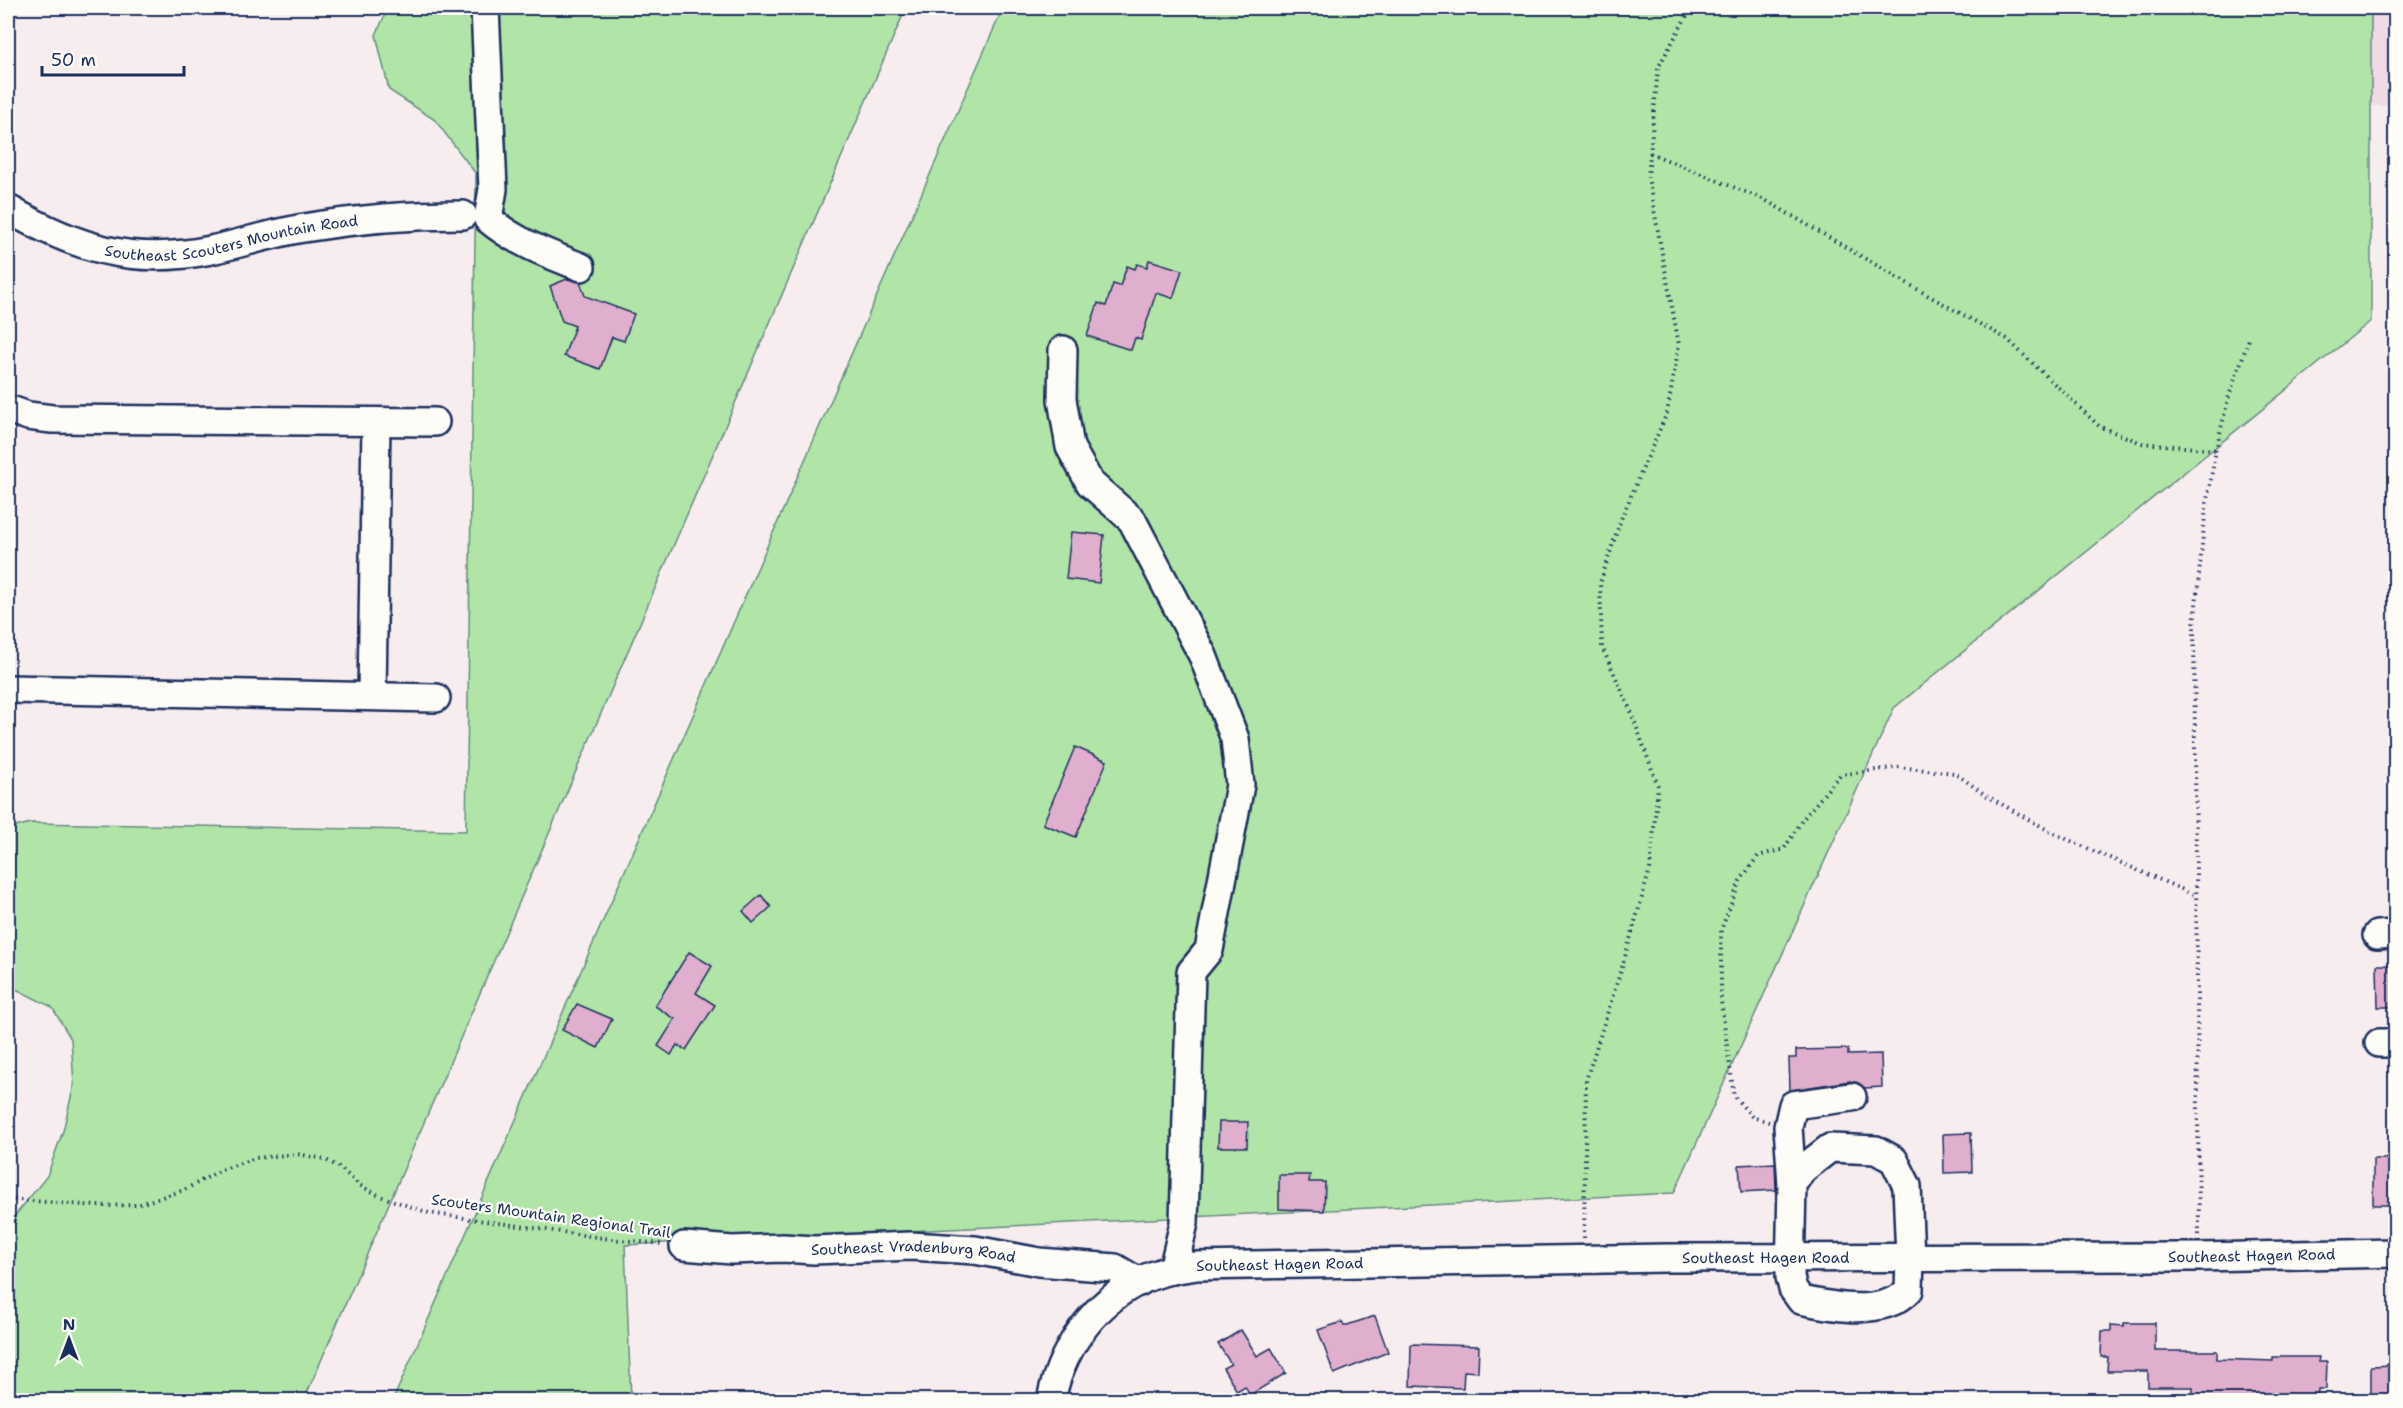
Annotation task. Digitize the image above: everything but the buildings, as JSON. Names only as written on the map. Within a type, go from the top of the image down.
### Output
[{"type":"street","points":[[485,8],[493,189],[488,219],[502,231],[541,252],[581,267]]},
{"type":"street","name":"Southeast Scouters Mountain Road","points":[[8,209],[67,240],[134,256],[172,256],[210,250],[303,228],[382,218],[463,215]]},
{"type":"street","points":[[1063,351],[1062,399],[1070,447],[1090,483],[1132,520],[1203,656],[1235,739],[1240,785],[1209,950],[1191,972],[1184,1222],[1173,1270]]},
{"type":"street","points":[[8,409],[28,416],[52,419],[435,422]]},
{"type":"street","points":[[372,696],[376,422]]},
{"type":"street","points":[[8,689],[436,698]]},
{"type":"street","points":[[1792,1184],[1803,1169],[1830,1148],[1876,1150],[1894,1160],[1906,1186],[1910,1258],[1909,1290],[1897,1301],[1873,1305],[1835,1306],[1801,1300],[1793,1289],[1789,1257],[1792,1184],[1788,1127],[1793,1105],[1852,1098]]},
{"type":"street","name":"Southeast Vradenburg Road","points":[[684,1246],[732,1250],[783,1248],[814,1250],[911,1246],[975,1250],[1039,1262],[1115,1268],[1139,1282]]},
{"type":"street","name":"Southeast Hagen Road","points":[[1051,1401],[1059,1369],[1068,1350],[1080,1331],[1099,1309],[1139,1282],[1173,1270],[1237,1264],[1391,1265],[1789,1257],[2199,1257],[2396,1252]]},
{"type":"path","points":[[1584,1260],[1586,1080],[1650,869],[1658,786],[1629,709],[1602,647],[1600,583],[1621,519],[1667,413],[1679,345],[1648,177],[1658,68],[1691,8]]},
{"type":"path","points":[[1650,153],[1765,200],[1929,297],[2007,339],[2100,427],[2142,443],[2216,450]]},
{"type":"path","points":[[2199,1257],[2194,625],[2206,506],[2216,450],[2228,399],[2249,339]]},
{"type":"path","points":[[1788,1127],[1752,1117],[1734,1096],[1721,1000],[1721,930],[1740,881],[1758,856],[1784,849],[1803,819],[1840,775],[1898,767],[1955,773],[1987,796],[2055,834],[2196,896]]},
{"type":"path","name":"Scouters Mountain Regional Trail","points":[[8,1199],[97,1206],[137,1205],[184,1190],[221,1170],[255,1158],[297,1154],[324,1159],[339,1167],[358,1185],[405,1206],[429,1213],[610,1239],[684,1246]]},
{"type":"shaded area","points":[[2371,8],[2395,8],[2395,106],[2371,106]]},
{"type":"green space","points":[[388,8],[906,8],[304,1400],[8,1400],[8,1218],[13,1218],[47,1176],[63,1131],[74,1085],[71,1039],[52,1007],[16,989],[8,988],[8,829],[30,823],[466,831],[476,174],[435,120],[389,90],[376,35]]},
{"type":"green space","points":[[1003,8],[2371,8],[2371,321],[1894,708],[1674,1193],[625,1245],[631,1400],[393,1400]]}]
